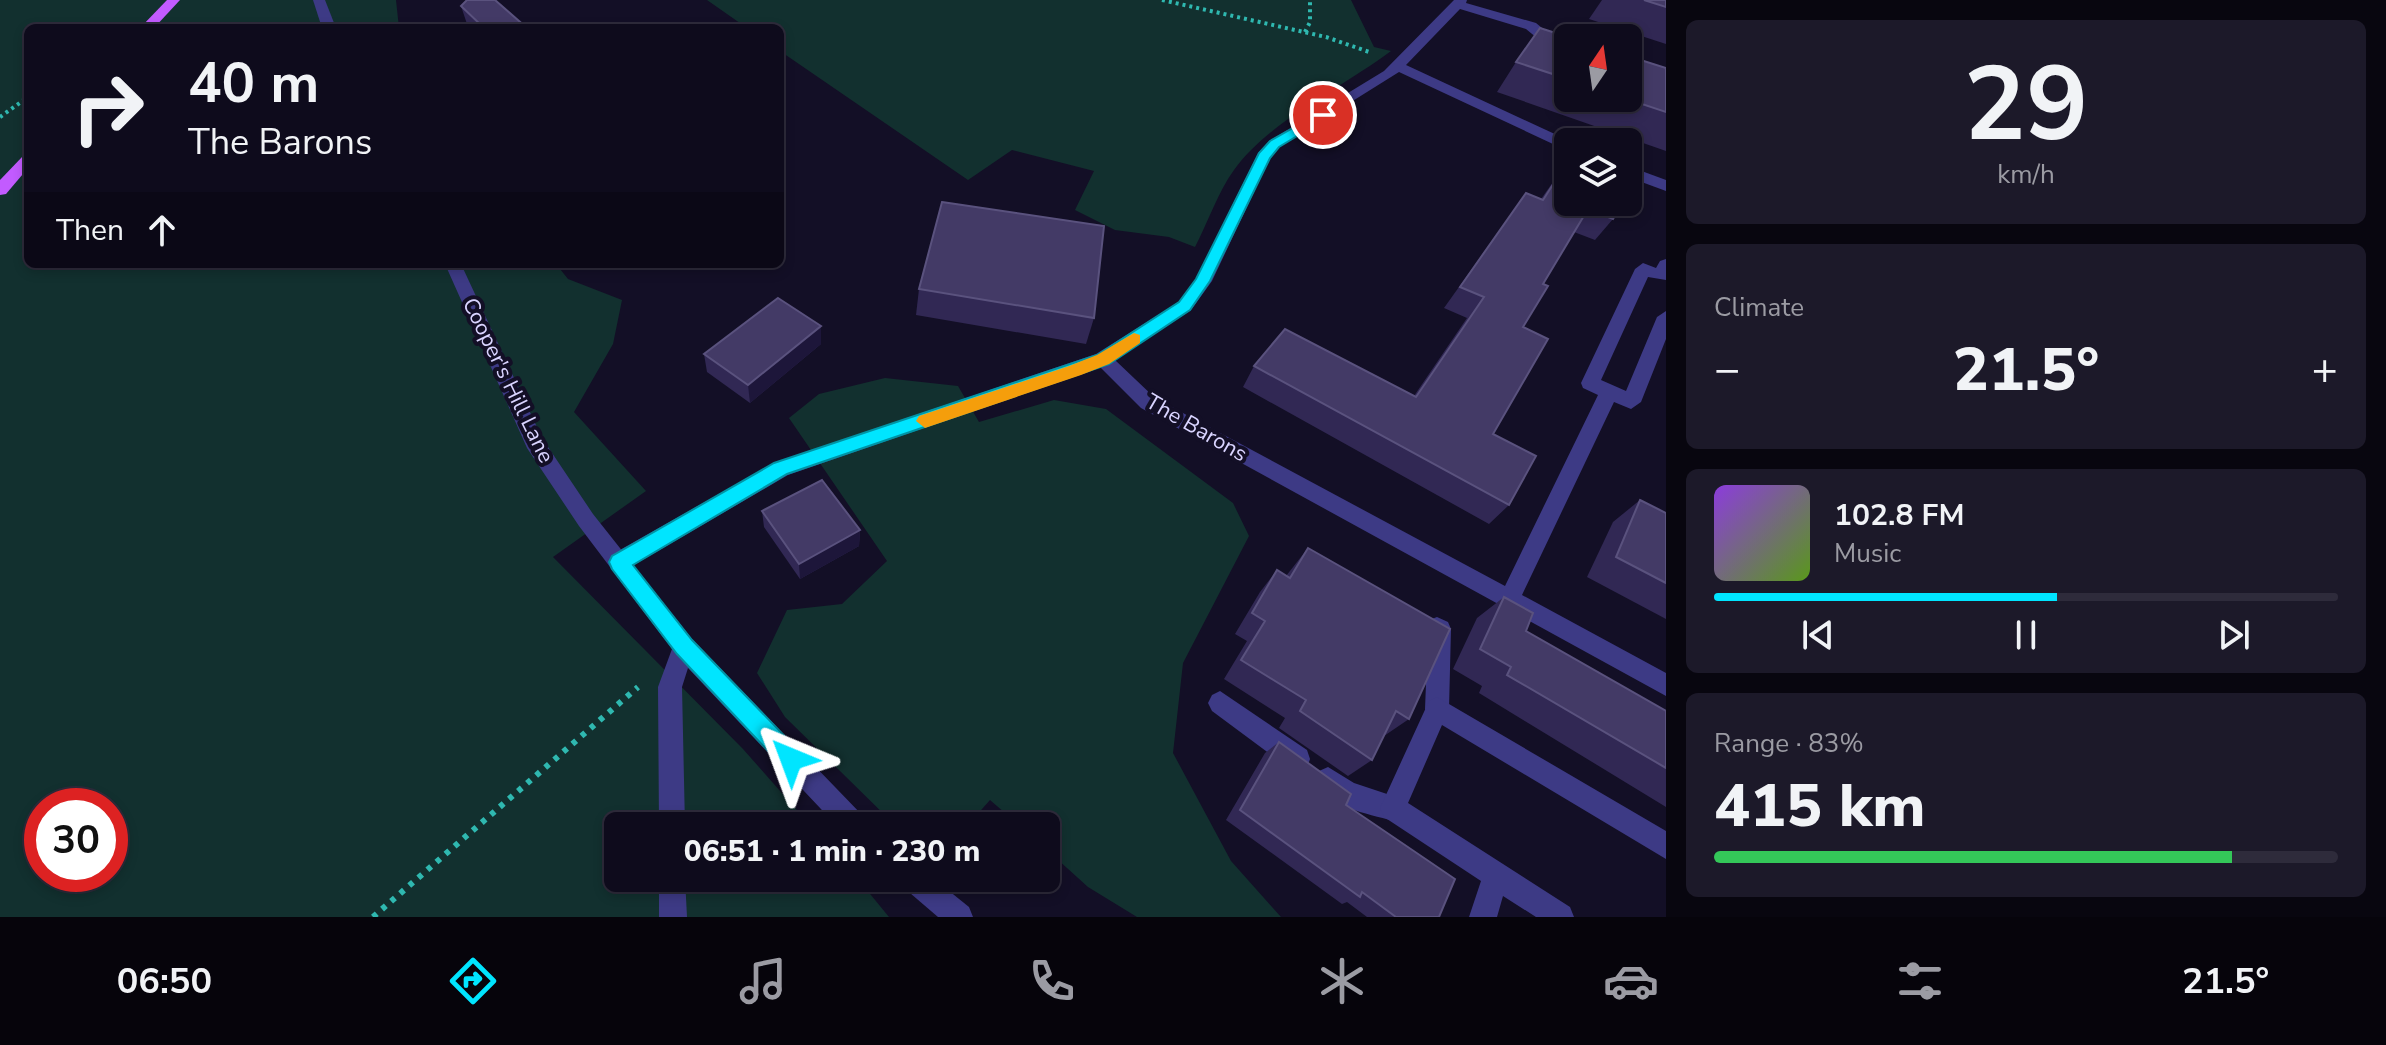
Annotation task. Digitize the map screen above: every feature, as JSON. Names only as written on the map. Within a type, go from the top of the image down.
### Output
[{"type":"main road","points":[[151,24],[174,0]]},
{"type":"main road","points":[[0,190],[24,163]]},
{"type":"street","points":[[319,0],[328,24]]},
{"type":"street","points":[[619,562],[781,469],[1103,359],[1185,306],[1203,281],[1263,156],[1274,144],[1398,65],[1459,2],[1554,34]]},
{"type":"street","points":[[1531,26],[1554,42]]},
{"type":"street","points":[[1398,65],[1554,139]]},
{"type":"street","points":[[1642,177],[1666,186]]},
{"type":"street","name":"Cooper's Hill Lane","points":[[455,268],[534,442],[619,562],[684,647],[842,812]]},
{"type":"street","points":[[1664,273],[1643,269],[1590,383],[1631,402],[1666,317]]},
{"type":"street","name":"The Barons","points":[[1103,359],[1148,403],[1666,685]]},
{"type":"street","points":[[1510,598],[1609,392]]},
{"type":"street","points":[[1393,808],[1437,709],[1440,629],[1415,615]]},
{"type":"street","points":[[672,812],[670,687],[684,647]]},
{"type":"street","points":[[1220,703],[1347,794],[1393,808],[1560,917]]},
{"type":"street","points":[[1437,709],[1666,846]]},
{"type":"street","points":[[1483,917],[1496,875]]},
{"type":"street","points":[[672,892],[673,917]]},
{"type":"street","points":[[929,892],[959,917]]},
{"type":"path","points":[[1162,0],[1305,32],[1398,65]]},
{"type":"path","points":[[1305,32],[1310,22],[1310,0]]},
{"type":"path","points":[[0,117],[24,100]]},
{"type":"path","points":[[373,917],[684,647]]},
{"type":"green space","points":[[0,0],[396,0],[399,24],[24,24],[24,268],[559,268],[568,279],[622,300],[613,344],[574,412],[646,491],[553,557],[743,749],[799,812],[604,812],[604,892],[868,892],[889,917],[0,917]]},
{"type":"green space","points":[[707,0],[1351,0],[1374,47],[1391,51],[1287,120],[1249,152],[1223,188],[1195,247],[1169,237],[1115,230],[1075,210],[1094,171],[1012,150],[968,180],[784,54],[784,24],[741,24]]},
{"type":"green space","points":[[885,378],[958,386],[979,422],[1054,400],[1106,409],[1233,503],[1249,536],[1183,663],[1173,753],[1231,861],[1281,917],[1137,917],[1088,887],[1060,862],[1060,812],[1004,812],[990,800],[979,812],[882,812],[785,717],[757,673],[787,610],[842,604],[887,561],[789,418],[819,394]]},
{"type":"building","points":[[467,0],[495,0],[522,24],[480,24],[461,6]]},
{"type":"building","points":[[1644,0],[1666,0],[1666,7]]},
{"type":"building","points":[[1540,28],[1554,33],[1554,74],[1516,62]]},
{"type":"building","points":[[1642,60],[1666,68],[1666,112],[1642,104]]},
{"type":"building","points":[[1554,183],[1554,216],[1584,216],[1543,284],[1548,286],[1523,327],[1548,339],[1493,434],[1536,456],[1509,505],[1254,366],[1285,329],[1416,397],[1484,297],[1460,287],[1526,193],[1543,200]]},
{"type":"building","points":[[942,202],[1104,226],[1094,318],[919,289]]},
{"type":"building","points":[[778,298],[821,326],[748,385],[704,354]]},
{"type":"building","points":[[822,480],[860,530],[799,564],[762,511]]},
{"type":"building","points":[[1640,500],[1666,513],[1666,583],[1616,557]]},
{"type":"building","points":[[1308,548],[1450,629],[1409,719],[1396,711],[1372,760],[1300,711],[1306,700],[1241,660],[1265,621],[1252,613],[1277,570],[1290,578]]},
{"type":"building","points":[[1504,597],[1533,613],[1526,631],[1666,711],[1666,768],[1507,675],[1511,667],[1480,649]]},
{"type":"building","points":[[1279,742],[1351,794],[1346,805],[1455,879],[1439,917],[1396,917],[1362,892],[1360,897],[1240,810]]},
{"type":"slow traffic","points":[[925,421],[1075,370],[1103,359],[1134,339]]},
{"type":"route","points":[[791,759],[684,647],[619,562],[781,469],[1103,359],[1185,306],[1203,281],[1263,156],[1274,144],[1323,115]]}]
